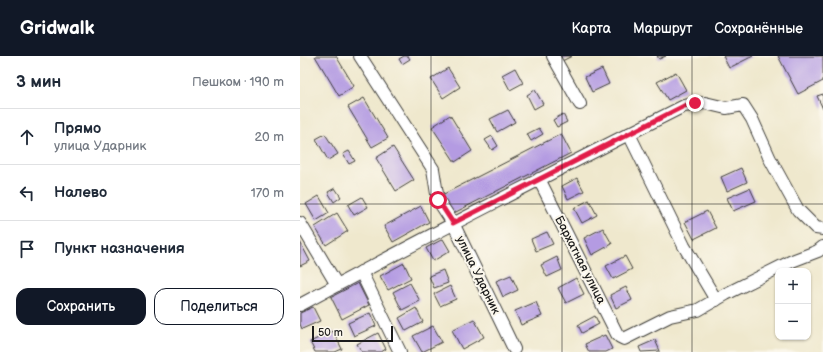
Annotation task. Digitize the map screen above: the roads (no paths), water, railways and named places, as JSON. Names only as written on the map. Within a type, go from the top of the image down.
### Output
[{"type":"street","name":"улица Ударник","points":[[360,56],[433,169],[438,200],[453,223],[514,349]]},
{"type":"street","points":[[553,56],[580,104]]},
{"type":"street","points":[[300,305],[453,223],[684,106],[689,105],[705,103],[726,108],[743,105],[752,119],[770,159],[798,210],[816,228],[823,229]]},
{"type":"street","points":[[629,134],[684,246],[716,300],[792,261],[818,251],[823,247]]},
{"type":"street","name":"Бархатная улица","points":[[539,179],[617,334],[620,337],[624,339],[670,316],[698,310],[716,300]]},
{"type":"street","points":[[300,223],[337,285]]},
{"type":"street","points":[[361,272],[400,352]]}]
